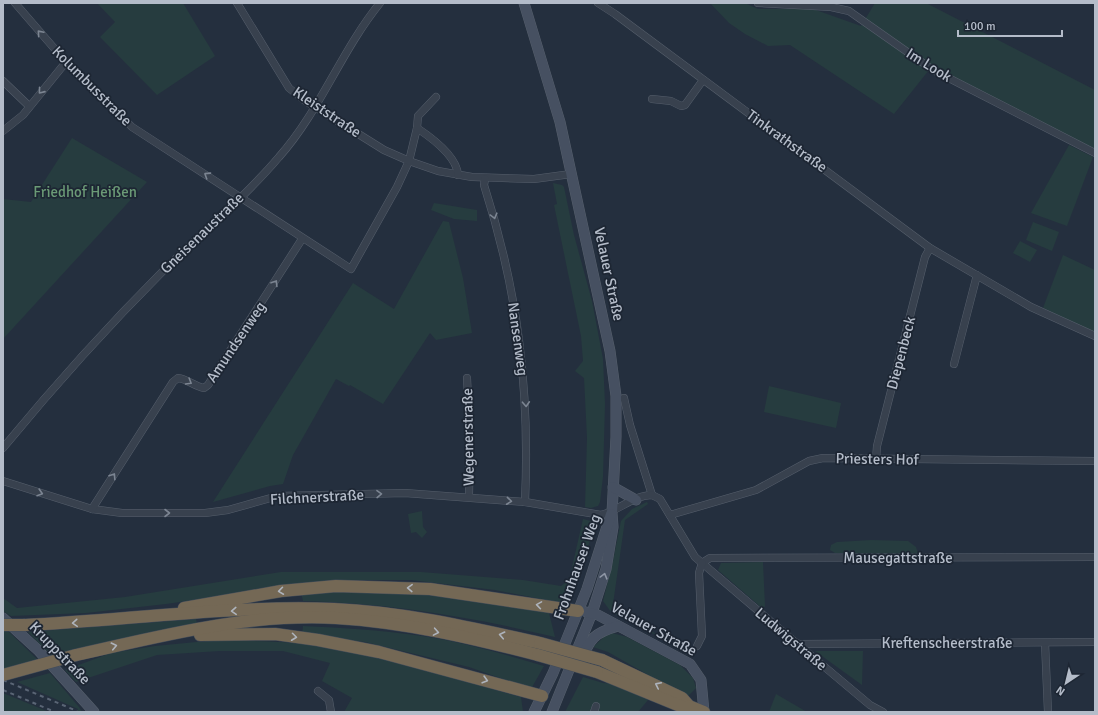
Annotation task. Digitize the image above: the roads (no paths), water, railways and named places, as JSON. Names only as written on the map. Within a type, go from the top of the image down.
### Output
[{"type":"highway","points":[[114,620],[281,591],[336,586],[430,589],[578,611]]},
{"type":"highway","points":[[3,625],[114,620],[288,608],[335,609],[401,616],[462,626],[540,643],[602,660],[682,698],[689,706],[704,712]]},
{"type":"highway","points":[[3,675],[76,655],[157,636],[230,623],[289,618],[335,618],[384,622],[474,639],[597,672],[684,708],[689,706]]},
{"type":"highway","points":[[157,636],[275,634],[318,640],[379,652],[542,696]]},
{"type":"main road","name":"Velauer Straße","points":[[526,4],[560,122],[610,351],[616,396],[616,437],[612,512]]},
{"type":"main road","points":[[613,487],[636,500]]},
{"type":"main road","name":"Frohnhauser Weg","points":[[534,712],[589,583],[604,531],[612,512]]},
{"type":"main road","name":"Frohnhauser Weg","points":[[552,712],[561,694],[592,613],[606,569],[613,527],[612,512]]},
{"type":"main road","name":"Velauer Straße","points":[[578,611],[592,613],[690,664],[701,680],[704,712]]},
{"type":"main road","name":"Kruppstraße","points":[[3,618],[34,646],[94,711]]},
{"type":"main road","points":[[558,712],[564,703],[589,642],[597,634],[618,626]]},
{"type":"main road","points":[[542,696],[561,694]]},
{"type":"street","name":"Kolumbusstraße","points":[[15,3],[66,62],[132,127],[240,197]]},
{"type":"street","name":"Kleiststraße","points":[[237,3],[289,88],[315,107],[384,150],[409,161],[458,175],[485,179],[534,179],[572,174]]},
{"type":"street","name":"Gneisenaustraße","points":[[3,448],[41,402],[109,326],[279,158],[315,107],[348,49],[380,3]]},
{"type":"street","name":"Tinkrathstraße","points":[[598,3],[615,14],[930,248],[1049,316],[1095,336]]},
{"type":"street","name":"Im Look","points":[[758,3],[831,7],[849,11],[933,70],[1095,153]]},
{"type":"street","points":[[3,131],[16,122],[66,62]]},
{"type":"street","points":[[652,99],[671,101],[681,106],[684,105],[703,80]]},
{"type":"street","points":[[3,81],[29,106]]},
{"type":"street","points":[[240,197],[302,239],[351,268],[397,187],[409,161],[417,128],[418,116],[436,97]]},
{"type":"street","points":[[417,128],[454,161],[458,175]]},
{"type":"street","name":"Nansenweg","points":[[485,179],[484,184],[508,268],[519,337],[526,404],[525,502]]},
{"type":"street","name":"Amundsenweg","points":[[92,509],[173,382],[178,378],[183,378],[196,386],[204,388],[208,385],[302,239]]},
{"type":"street","name":"Diepenbeck","points":[[876,460],[877,446],[898,360],[925,257],[930,248]]},
{"type":"street","points":[[954,364],[977,275]]},
{"type":"street","name":"Wegenerstraße","points":[[467,378],[470,438],[469,496]]},
{"type":"street","points":[[624,398],[630,425],[652,495]]},
{"type":"street","name":"Priesters Hof","points":[[670,515],[756,490],[809,461],[823,458],[876,460],[1095,461]]},
{"type":"street","name":"Filchnerstraße","points":[[3,481],[92,509],[122,513],[205,513],[228,510],[278,496],[405,493],[469,496],[525,502],[594,515],[612,512]]},
{"type":"street","points":[[612,512],[636,500],[652,495],[660,499],[695,557],[702,563]]},
{"type":"street","name":"Mausegattstraße","points":[[702,563],[710,558],[1095,557]]},
{"type":"street","name":"Ludwigstraße","points":[[702,563],[808,653],[882,712]]},
{"type":"street","name":"Velauer Straße","points":[[697,646],[702,636],[699,573],[702,563]]},
{"type":"street","name":"Kreftenscheerstraße","points":[[799,644],[1095,642]]},
{"type":"street","points":[[1045,643],[1048,712]]},
{"type":"street","points":[[318,691],[326,695],[329,700],[331,712]]},
{"type":"railway","points":[[3,680],[77,711]]},
{"type":"railway","points":[[3,690],[55,712]]},
{"type":"park label","name":"Friedhof Heißen","points":[[85,192]]}]
